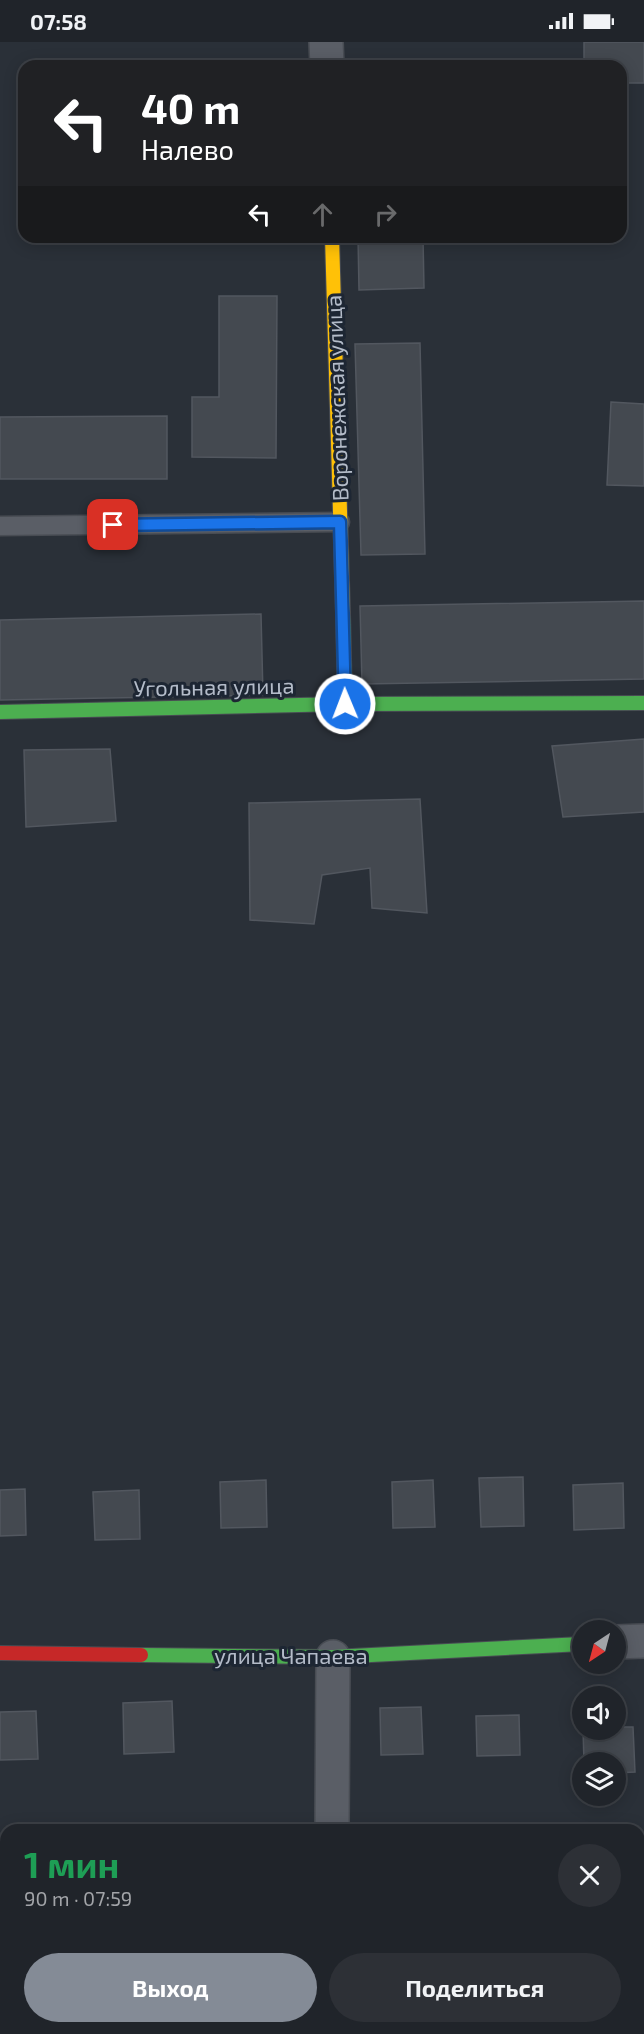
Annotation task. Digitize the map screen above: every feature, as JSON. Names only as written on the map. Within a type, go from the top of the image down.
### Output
[{"type":"street","points":[[326,42],[327,60]]},
{"type":"street","name":"Воронежская улица","points":[[332,243],[345,704]]},
{"type":"street","name":"Угольная улица","points":[[0,712],[345,704],[644,703]]},
{"type":"street","points":[[626,1642],[644,1641]]},
{"type":"street","name":"улица Чапаева","points":[[0,1653],[333,1657],[572,1645]]},
{"type":"street","points":[[332,1824],[333,1657]]},
{"type":"lane","points":[[0,526],[340,522]]},
{"type":"building","points":[[584,42],[644,42],[644,83],[627,83],[627,60],[584,60]]},
{"type":"building","points":[[358,243],[423,243],[424,288],[359,290]]},
{"type":"building","points":[[219,296],[277,296],[276,458],[192,457],[192,397],[219,397]]},
{"type":"building","points":[[420,343],[425,554],[361,555],[355,344]]},
{"type":"building","points":[[611,402],[644,404],[644,486],[607,485]]},
{"type":"building","points":[[167,416],[167,479],[0,479],[0,417]]},
{"type":"building","points":[[644,601],[644,679],[362,684],[360,606]]},
{"type":"building","points":[[261,614],[263,695],[0,700],[0,620]]},
{"type":"building","points":[[644,739],[644,812],[563,817],[552,746]]},
{"type":"building","points":[[110,749],[116,821],[26,827],[24,750]]},
{"type":"building","points":[[420,799],[427,913],[372,908],[370,868],[322,875],[314,924],[250,920],[249,803]]},
{"type":"building","points":[[523,1477],[524,1526],[481,1527],[479,1478]]},
{"type":"building","points":[[266,1480],[267,1527],[221,1528],[220,1482]]},
{"type":"building","points":[[433,1480],[435,1527],[393,1528],[392,1482]]},
{"type":"building","points":[[623,1483],[624,1528],[574,1530],[573,1485]]},
{"type":"building","points":[[25,1489],[26,1535],[0,1536],[0,1490]]},
{"type":"building","points":[[139,1490],[140,1539],[95,1540],[93,1492]]},
{"type":"building","points":[[172,1701],[174,1752],[124,1754],[123,1703]]},
{"type":"building","points":[[421,1707],[423,1754],[381,1755],[380,1708]]},
{"type":"building","points":[[36,1711],[38,1759],[0,1760],[0,1712]]},
{"type":"building","points":[[519,1715],[520,1755],[477,1756],[476,1716]]},
{"type":"building","points":[[626,1727],[633,1727],[635,1772],[626,1772],[626,1752],[584,1752],[583,1740],[626,1740]]},
{"type":"traffic: fast","points":[[343,614],[345,704]]},
{"type":"traffic: fast","points":[[0,712],[345,704],[644,703]]},
{"type":"traffic: fast","points":[[141,1655],[333,1657],[572,1645]]},
{"type":"traffic: slow","points":[[332,243],[343,614]]},
{"type":"traffic: jam","points":[[0,1653],[141,1655]]},
{"type":"route","points":[[113,525],[340,522],[345,704]]}]
